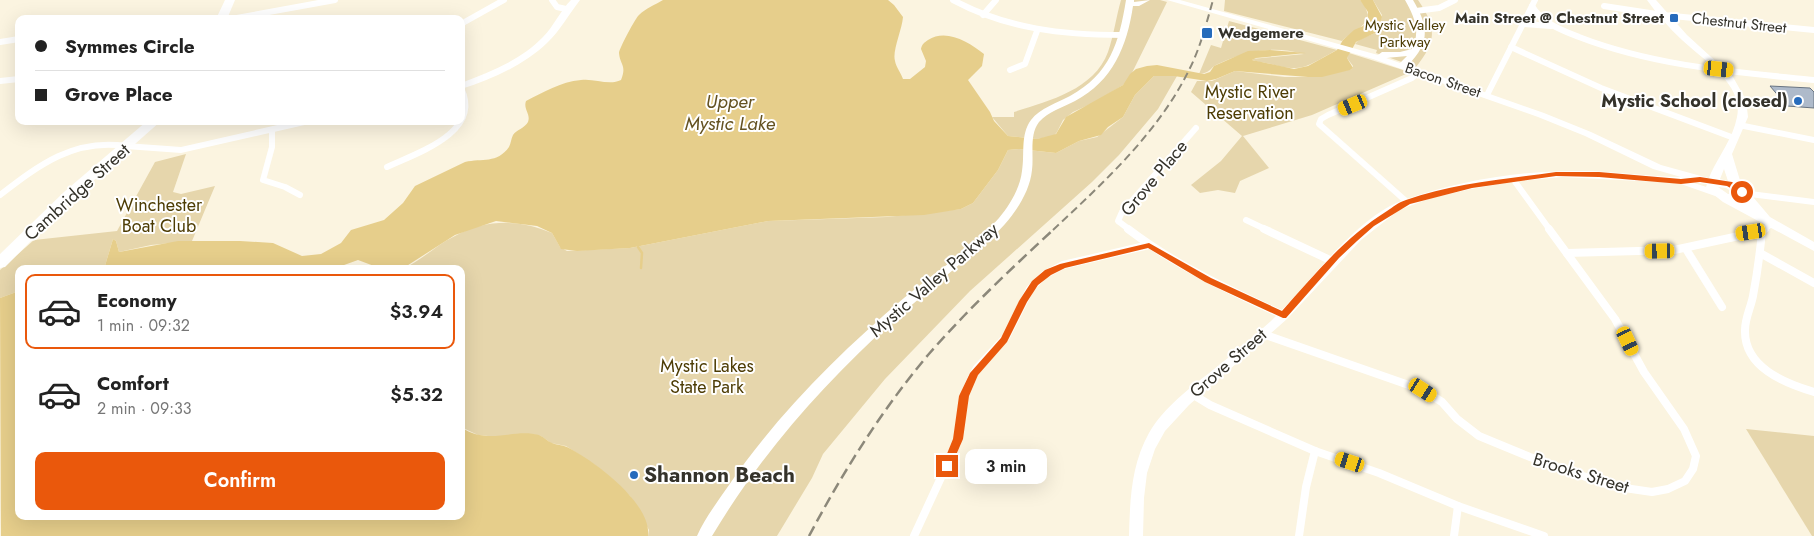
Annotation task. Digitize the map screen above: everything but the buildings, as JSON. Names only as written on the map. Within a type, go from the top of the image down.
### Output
[{"type":"highway","points":[[223,15],[230,0]]},
{"type":"highway","name":"Cambridge Street","points":[[0,263],[69,195],[150,125]]},
{"type":"main road","points":[[465,85],[524,57],[552,31],[566,10],[576,0]]},
{"type":"main road","points":[[1135,1],[1146,0]]},
{"type":"main road","name":"Bacon Street","points":[[1171,0],[1369,54],[1487,95],[1576,129],[1681,181],[1717,189]]},
{"type":"main road","points":[[1402,66],[1417,50],[1422,32],[1416,11],[1409,0]]},
{"type":"main road","points":[[1651,0],[1663,15],[1719,69],[1735,88],[1741,99],[1743,111],[1739,125],[1727,154],[1716,172],[1717,189],[1767,227],[1814,247]]},
{"type":"main road","name":"Mystic Valley Parkway","points":[[704,536],[734,488],[769,442],[820,385],[888,319],[993,231],[1002,221],[1015,203],[1023,187],[1030,138],[1034,124],[1040,117],[1080,95],[1102,78],[1116,58],[1128,15],[1135,1]]},
{"type":"main road","points":[[1369,54],[1397,55],[1417,50]]},
{"type":"main road","points":[[126,146],[181,150],[292,125]]},
{"type":"main road","points":[[1717,189],[1736,199],[1742,197],[1730,171],[1727,154]]},
{"type":"main road","name":"Bacon Street","points":[[1650,164],[1700,179],[1717,189]]},
{"type":"main road","name":"Grove Street","points":[[1136,536],[1138,490],[1144,456],[1163,423],[1192,394],[1283,315],[1332,261],[1371,224],[1407,202],[1472,186],[1513,179],[1578,174],[1681,181],[1700,179]]},
{"type":"main road","points":[[1740,191],[1767,227]]},
{"type":"street","points":[[253,15],[335,0]]},
{"type":"street","points":[[465,22],[504,0]]},
{"type":"street","points":[[552,0],[557,7],[566,10]]},
{"type":"street","points":[[953,0],[983,15],[1037,30],[1078,35],[1123,35]]},
{"type":"street","points":[[983,15],[996,0]]},
{"type":"street","points":[[1416,11],[1435,9],[1455,0]]},
{"type":"street","points":[[1487,95],[1534,3]]},
{"type":"street","points":[[1534,3],[1543,19],[1559,28],[1599,46],[1634,57],[1667,63],[1814,80]]},
{"type":"street","name":"Chestnut Street","points":[[1604,6],[1663,15],[1814,30]]},
{"type":"street","points":[[1523,24],[1559,28]]},
{"type":"street","points":[[1010,70],[1025,64],[1037,30]]},
{"type":"street","points":[[0,42],[15,39]]},
{"type":"street","points":[[1511,47],[1601,88],[1734,138]]},
{"type":"street","points":[[1407,202],[1319,124],[1321,119],[1328,115],[1389,89],[1412,78],[1419,72]]},
{"type":"street","points":[[0,81],[15,79]]},
{"type":"street","points":[[465,96],[467,108],[465,115]]},
{"type":"street","points":[[386,167],[432,145],[454,131],[459,125]]},
{"type":"street","points":[[1739,125],[1814,140]]},
{"type":"street","name":"Grove Place","points":[[1196,128],[1164,162],[1119,217],[1119,223],[1149,246],[1208,280],[1283,315]]},
{"type":"street","points":[[272,130],[272,147],[263,180],[285,187],[300,195]]},
{"type":"street","points":[[0,195],[34,169],[62,155],[113,142],[126,146]]},
{"type":"street","name":"Brooks Street","points":[[1263,334],[1423,390],[1442,402],[1457,419],[1479,436],[1530,457],[1611,486],[1652,492],[1668,489],[1686,481],[1693,470],[1696,456],[1684,429],[1644,372],[1615,318],[1513,179]]},
{"type":"street","points":[[1740,191],[1814,202]]},
{"type":"street","points":[[1246,220],[1332,261]]},
{"type":"street","points":[[1567,253],[1686,249],[1767,227],[1745,330],[1748,348],[1762,366],[1778,378],[1794,386],[1814,392]]},
{"type":"street","points":[[914,536],[954,451],[958,439],[964,396],[971,379],[977,368],[1006,337],[1030,290],[1044,275],[1063,266],[1149,246]]},
{"type":"street","points":[[1686,249],[1722,307]]},
{"type":"street","points":[[1760,253],[1814,283]]},
{"type":"street","points":[[1192,394],[1210,405],[1315,451],[1379,472],[1458,506],[1544,536]]},
{"type":"street","points":[[1299,536],[1306,487],[1315,451]]},
{"type":"street","points":[[1454,536],[1458,506]]},
{"type":"green space","points":[[1121,0],[1160,0],[1167,2],[1128,81],[1095,102],[1073,112],[1063,120],[1054,136],[1037,139],[1008,136],[992,117],[1014,117],[1014,112],[1068,92],[1092,76],[1108,52]]},
{"type":"green space","points":[[1225,0],[1360,0],[1365,6],[1368,15],[1361,27],[1342,41],[1224,11]]},
{"type":"green space","name":"Mystic Valley Parkway","points":[[1373,0],[1418,0],[1429,19],[1432,34],[1428,49],[1416,67],[1376,53],[1377,50],[1355,44],[1378,31],[1382,15]]},
{"type":"green space","name":"Mystic Valley Parkway","points":[[1229,21],[1337,50],[1299,68],[1282,67],[1252,59],[1304,54],[1281,50],[1260,51],[1228,59],[1206,73],[1199,74],[1211,45],[1221,48]]},
{"type":"green space","name":"Mystic River Reservation","points":[[1349,53],[1403,70],[1406,74],[1312,115],[1243,136],[1269,168],[1240,181],[1235,193],[1218,190],[1200,193],[1191,185],[1221,161],[1242,136],[1191,92],[1197,81],[1212,81],[1235,71],[1285,77],[1315,77],[1352,69],[1353,66],[1347,58]]},
{"type":"green space","name":"Mystic Lakes State Park","points":[[1154,76],[1177,76],[1158,109],[1119,155],[1092,182],[970,291],[885,379],[823,454],[812,478],[777,536],[648,536],[649,530],[630,496],[595,465],[566,446],[551,443],[541,436],[532,434],[498,437],[478,435],[465,429],[465,265],[410,265],[441,244],[467,230],[479,226],[503,223],[528,225],[552,233],[560,247],[567,251],[630,248],[768,221],[887,217],[961,209],[973,203],[998,170],[1008,150],[1019,149],[1056,153],[1079,141],[1097,137],[1123,117],[1135,95]]},
{"type":"green space","name":"Winchester Boat Club","points":[[186,154],[173,192],[181,194],[215,186],[192,241],[151,245],[119,252],[116,241],[113,239],[105,265],[15,265],[15,292],[0,298],[0,270],[34,240],[117,231],[155,162]]},
{"type":"green space","points":[[1746,429],[1814,436],[1814,536],[1812,536]]},
{"type":"water","name":"Upper Mystic Lake","points":[[663,0],[888,0],[903,17],[894,57],[896,66],[903,79],[910,79],[925,67],[926,61],[921,49],[928,40],[942,35],[964,41],[984,54],[982,66],[968,80],[994,121],[1008,136],[1037,139],[1056,134],[1066,117],[1123,85],[1130,74],[1136,69],[1157,65],[1204,74],[1210,72],[1214,66],[1248,51],[1270,50],[1306,53],[1252,60],[1294,69],[1308,66],[1337,50],[1343,40],[1354,30],[1363,26],[1368,19],[1368,12],[1360,0],[1373,0],[1382,17],[1377,32],[1356,42],[1347,58],[1353,68],[1350,70],[1322,77],[1235,71],[1207,81],[1174,76],[1154,76],[1135,95],[1123,117],[1108,127],[1101,135],[1079,141],[1056,153],[1019,149],[1008,150],[998,170],[973,203],[961,209],[924,215],[768,221],[630,248],[577,251],[561,249],[552,233],[537,226],[496,221],[455,235],[408,265],[371,265],[358,260],[344,265],[105,265],[113,239],[116,241],[119,252],[178,241],[240,241],[273,243],[302,256],[321,254],[341,243],[351,230],[384,220],[403,203],[415,186],[465,162],[499,156],[509,147],[513,135],[528,122],[529,116],[525,107],[526,101],[552,88],[573,81],[616,82],[621,80],[623,68],[619,53],[635,21],[648,8]]},
{"type":"water","points":[[15,292],[15,520],[465,520],[465,429],[471,433],[491,436],[520,433],[539,435],[552,443],[567,447],[578,453],[605,472],[631,497],[641,510],[647,523],[648,536],[1,536],[0,298]]},
{"type":"waterway","points":[[638,247],[642,253],[641,268]]},
{"type":"railway","points":[[1053,230],[1110,176],[1161,116],[1175,95],[1196,55],[1213,0]]},
{"type":"railway","points":[[809,536],[864,442],[911,376],[943,338],[974,306],[1054,229]]},
{"type":"place","name":"Main Street @ Chestnut Street","points":[[1674,18]]},
{"type":"place","name":"Wedgemere","points":[[1207,33]]},
{"type":"place","name":"Mystic School (closed)","points":[[1798,101]]},
{"type":"place","name":"Shannon Beach","points":[[634,475]]},
{"type":"route","points":[[947,466],[958,439],[964,396],[977,368],[1004,340],[1023,301],[1035,283],[1048,272],[1074,262],[1149,246],[1208,280],[1283,315],[1336,256],[1371,224],[1400,205],[1436,194],[1513,179],[1556,174],[1681,181],[1700,179],[1729,184],[1742,192]]}]
